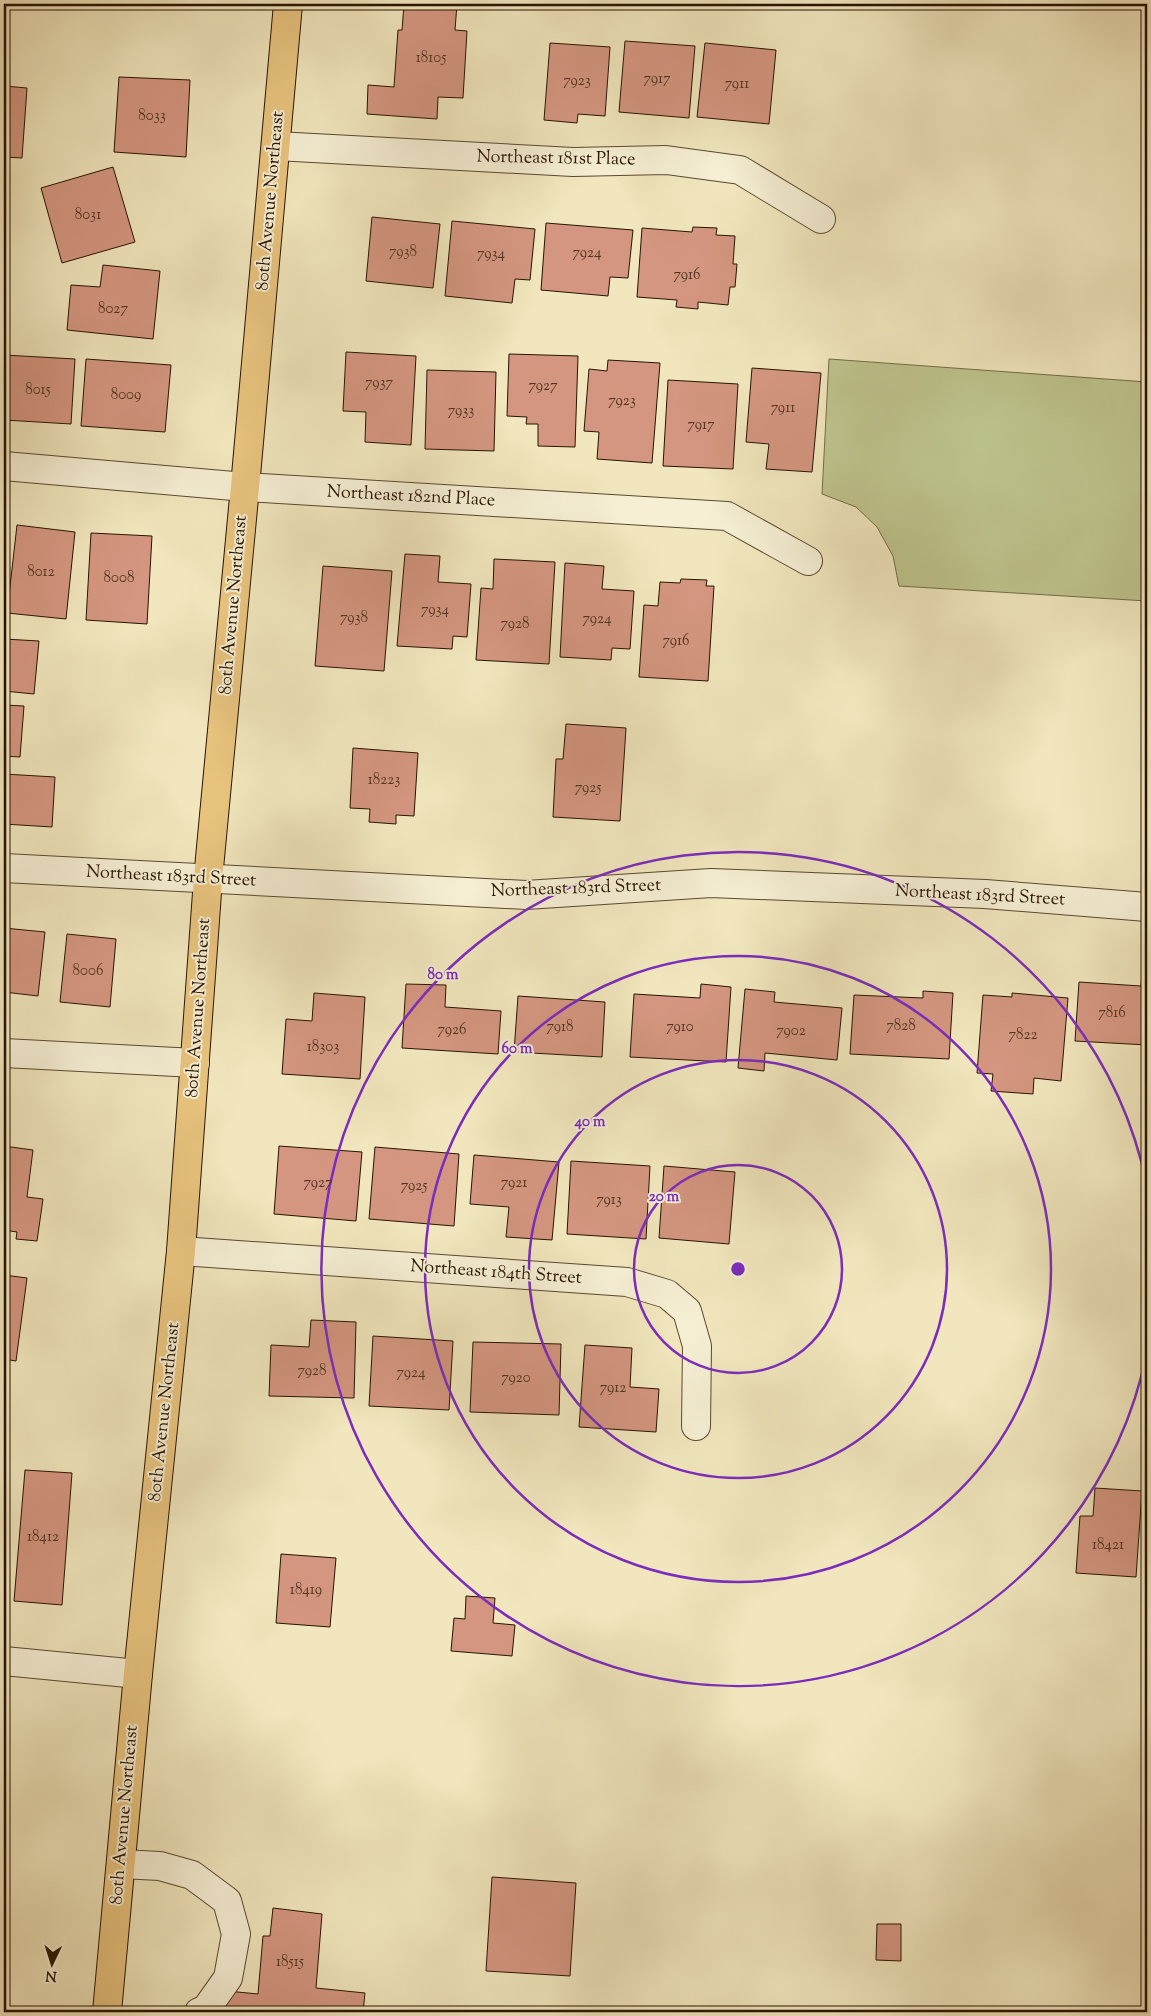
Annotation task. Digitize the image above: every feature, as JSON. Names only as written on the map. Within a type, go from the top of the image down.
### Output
[{"type":"main road","name":"80th Avenue Northeast","points":[[106,2012],[138,1674],[182,1251],[208,878],[288,4]]},
{"type":"street","name":"Northeast 181st Place","points":[[276,146],[573,162],[666,160],[740,170],[821,219]]},
{"type":"street","name":"Northeast 182nd Place","points":[[4,466],[245,487],[727,516],[808,561]]},
{"type":"street","name":"Northeast 183rd Street","points":[[4,868],[526,895],[711,884],[985,894],[1147,907]]},
{"type":"street","points":[[4,1053],[195,1063]]},
{"type":"street","name":"Northeast 184th Street","points":[[182,1251],[627,1282],[667,1294],[687,1311],[697,1346],[696,1426]]},
{"type":"street","points":[[4,1661],[138,1674]]},
{"type":"street","points":[[120,1864],[160,1866],[192,1875],[227,1901],[236,1934],[228,1978],[206,2009],[199,2012]]},
{"type":"green space","points":[[829,359],[1147,382],[1147,601],[899,586],[893,556],[877,527],[856,507],[822,494]]},
{"type":"building","points":[[404,4],[457,4],[455,30],[467,31],[463,98],[438,97],[437,119],[367,114],[368,85],[394,87],[398,30],[402,30]]},
{"type":"building","points":[[625,41],[695,46],[689,118],[619,112]]},
{"type":"building","points":[[550,43],[610,47],[605,116],[578,114],[577,123],[544,120]]},
{"type":"building","points":[[705,43],[776,50],[769,124],[697,117]]},
{"type":"building","points":[[119,77],[190,80],[186,157],[114,152]]},
{"type":"building","points":[[4,86],[27,88],[22,158],[4,157]]},
{"type":"building","points":[[113,167],[135,242],[62,263],[41,188]]},
{"type":"building","points":[[372,217],[440,224],[433,288],[366,281]]},
{"type":"building","points":[[452,221],[535,229],[530,280],[515,279],[512,303],[445,296]]},
{"type":"building","points":[[546,223],[633,230],[628,278],[610,277],[608,296],[541,290]]},
{"type":"building","points":[[693,227],[717,228],[716,235],[735,236],[733,264],[737,264],[735,287],[730,287],[728,305],[698,302],[698,309],[676,307],[677,300],[637,297],[642,228],[692,232]]},
{"type":"building","points":[[103,265],[160,271],[153,339],[67,330],[71,285],[100,287]]},
{"type":"building","points":[[346,352],[416,356],[411,445],[365,442],[366,412],[343,411]]},
{"type":"building","points":[[509,354],[578,356],[575,447],[538,446],[538,424],[526,424],[527,417],[507,416]]},
{"type":"building","points":[[4,355],[75,359],[71,424],[4,420]]},
{"type":"building","points":[[86,359],[171,365],[165,432],[81,426]]},
{"type":"building","points":[[608,360],[660,363],[652,463],[597,459],[599,432],[584,431],[589,369],[607,371]]},
{"type":"building","points":[[752,368],[821,373],[812,472],[766,469],[769,444],[746,442]]},
{"type":"building","points":[[427,370],[496,372],[494,451],[425,449]]},
{"type":"building","points":[[668,380],[738,384],[733,469],[663,466]]},
{"type":"building","points":[[17,525],[75,532],[66,619],[7,613]]},
{"type":"building","points":[[91,533],[152,536],[147,624],[86,620]]},
{"type":"building","points":[[405,554],[440,556],[438,582],[471,584],[467,637],[453,636],[452,649],[397,646]]},
{"type":"building","points":[[494,559],[555,562],[549,664],[476,660],[481,588],[493,589]]},
{"type":"building","points":[[565,563],[604,566],[602,589],[634,591],[630,649],[612,648],[611,660],[560,657]]},
{"type":"building","points":[[323,566],[392,571],[384,671],[315,666]]},
{"type":"building","points":[[681,579],[707,580],[706,586],[714,586],[708,681],[639,677],[644,605],[658,606],[660,582],[680,583]]},
{"type":"building","points":[[4,639],[39,641],[34,694],[4,691]]},
{"type":"building","points":[[4,705],[24,706],[20,757],[4,756]]},
{"type":"building","points":[[566,724],[626,728],[620,821],[553,817],[556,759],[563,759]]},
{"type":"building","points":[[353,748],[418,753],[414,816],[396,815],[396,824],[369,822],[370,809],[350,808]]},
{"type":"building","points":[[4,774],[55,777],[52,827],[4,824]]},
{"type":"building","points":[[4,928],[45,932],[38,996],[4,992]]},
{"type":"building","points":[[67,934],[116,939],[110,1007],[60,1002]]},
{"type":"building","points":[[1142,973],[1147,973],[1147,1045],[1075,1041],[1079,982],[1141,986]]},
{"type":"building","points":[[406,984],[446,985],[445,1007],[501,1011],[498,1054],[402,1048]]},
{"type":"building","points":[[701,984],[731,987],[726,1062],[630,1057],[634,994],[700,998]]},
{"type":"building","points":[[745,989],[775,992],[774,1002],[842,1008],[837,1060],[765,1053],[764,1071],[738,1068]]},
{"type":"building","points":[[923,991],[953,993],[949,1059],[850,1054],[854,995],[923,998]]},
{"type":"building","points":[[314,993],[365,997],[360,1079],[282,1074],[286,1019],[312,1021]]},
{"type":"building","points":[[1012,993],[1068,998],[1061,1081],[1034,1078],[1033,1094],[991,1091],[993,1074],[977,1073],[983,995],[1012,997]]},
{"type":"building","points":[[518,996],[605,1002],[602,1057],[514,1052]]},
{"type":"building","points":[[4,1146],[33,1150],[27,1197],[43,1199],[37,1241],[16,1239],[17,1232],[4,1230]]},
{"type":"building","points":[[279,1146],[362,1152],[356,1221],[274,1214]]},
{"type":"building","points":[[375,1147],[459,1154],[454,1226],[369,1219]]},
{"type":"building","points":[[474,1155],[559,1162],[552,1240],[506,1237],[509,1207],[470,1204]]},
{"type":"building","points":[[571,1161],[650,1166],[646,1239],[567,1234]]},
{"type":"building","points":[[664,1166],[735,1172],[729,1244],[659,1238]]},
{"type":"building","points":[[4,1275],[27,1278],[16,1361],[4,1359]]},
{"type":"building","points":[[311,1320],[356,1322],[354,1398],[269,1396],[271,1345],[309,1347]]},
{"type":"building","points":[[373,1336],[453,1341],[449,1410],[369,1406]]},
{"type":"building","points":[[473,1342],[561,1344],[559,1415],[470,1412]]},
{"type":"building","points":[[585,1345],[632,1348],[630,1387],[659,1389],[656,1432],[579,1427]]},
{"type":"building","points":[[25,1470],[72,1473],[62,1605],[14,1601]]},
{"type":"building","points":[[1095,1488],[1142,1491],[1136,1577],[1076,1573],[1080,1516],[1093,1516]]},
{"type":"building","points":[[281,1554],[336,1558],[330,1627],[276,1623]]},
{"type":"building","points":[[466,1596],[495,1598],[493,1623],[515,1625],[512,1656],[451,1651],[454,1618],[465,1619]]},
{"type":"building","points":[[492,1877],[576,1883],[570,1976],[486,1971]]},
{"type":"building","points":[[273,1908],[322,1914],[316,1988],[365,1993],[363,2012],[225,2012],[227,1991],[258,1994],[263,1936],[270,1936]]},
{"type":"building","points":[[877,1924],[901,1924],[901,1961],[876,1960]]}]
